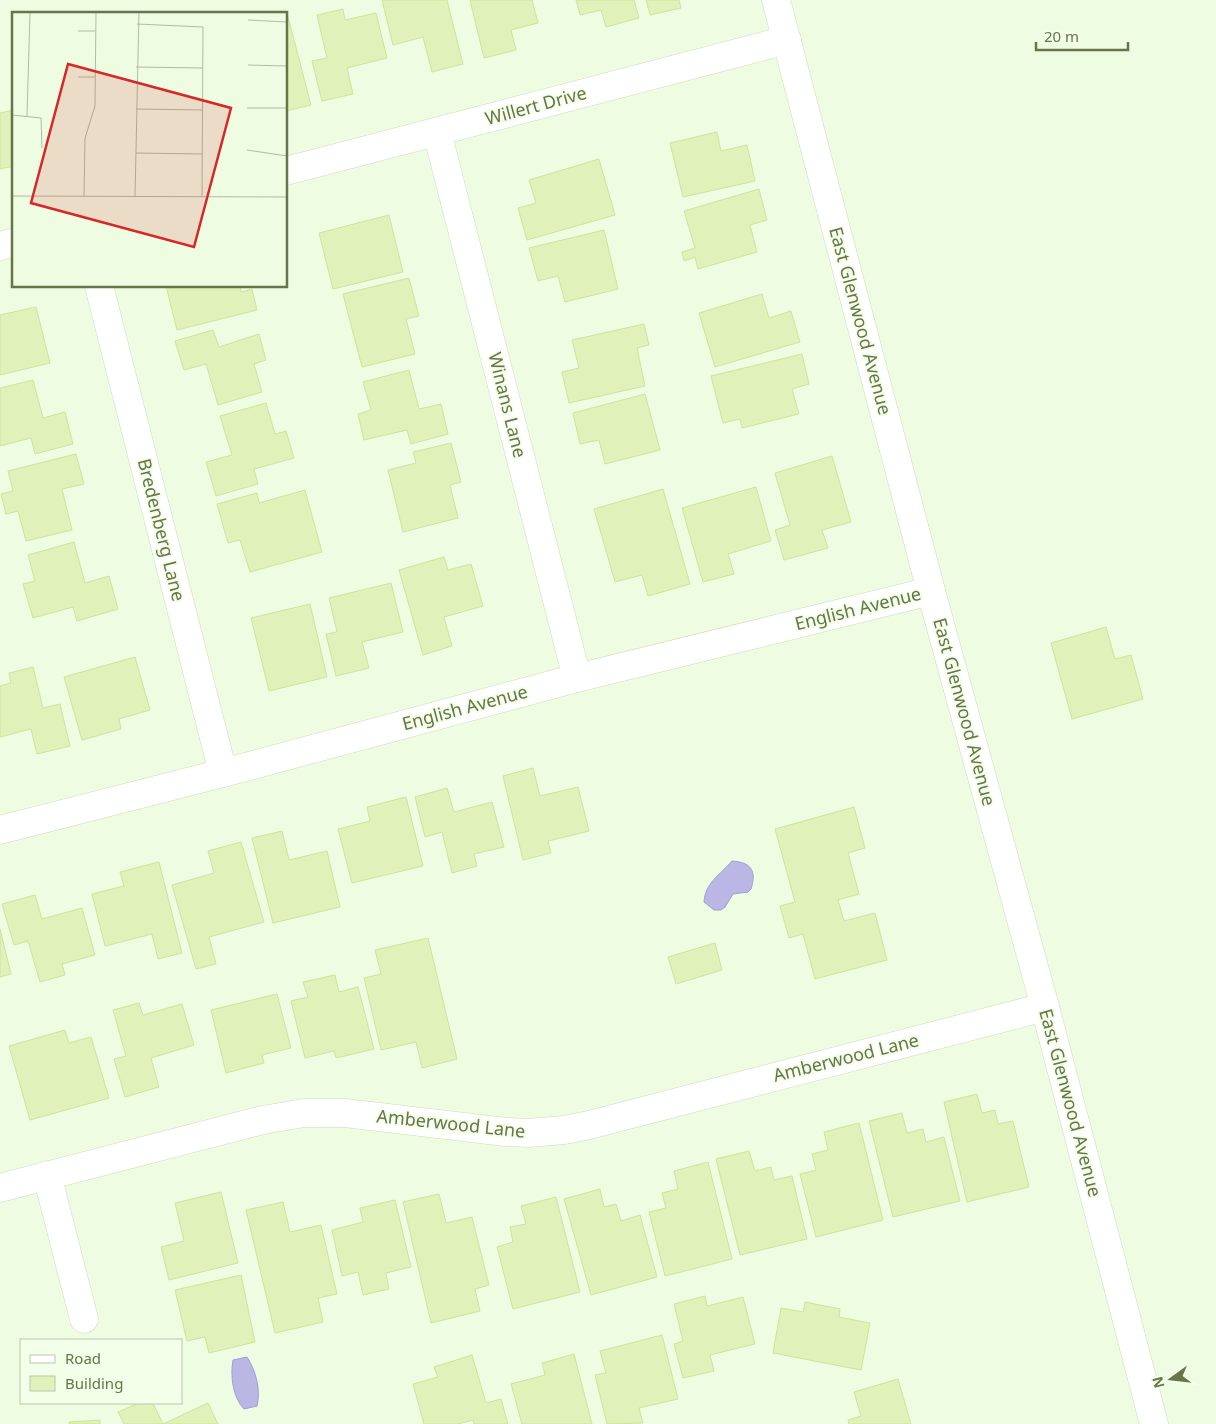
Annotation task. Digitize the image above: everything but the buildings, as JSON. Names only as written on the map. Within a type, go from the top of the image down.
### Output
[{"type":"street","name":"East Glenwood Avenue","points":[[776,0],[931,591],[1045,1007],[1154,1424]]},
{"type":"street","name":"Willert Drive","points":[[288,170],[787,40]]},
{"type":"street","name":"Winans Lane","points":[[437,132],[577,678]]},
{"type":"street","name":"Bredenberg Lane","points":[[100,288],[223,773]]},
{"type":"street","name":"English Avenue","points":[[0,830],[223,773],[577,678],[931,591]]},
{"type":"street","name":"Amberwood Lane","points":[[0,1188],[263,1120],[304,1113],[345,1113],[506,1132],[564,1130],[1045,1007]]},
{"type":"street","points":[[47,1175],[84,1319]]},
{"type":"water","points":[[732,861],[744,863],[751,869],[753,872],[753,883],[751,889],[748,892],[733,894],[725,907],[721,910],[714,910],[704,902],[705,895],[710,884]]},
{"type":"water","points":[[247,1357],[257,1381],[258,1400],[257,1406],[244,1409],[235,1393],[232,1380],[232,1366],[233,1360]]}]
